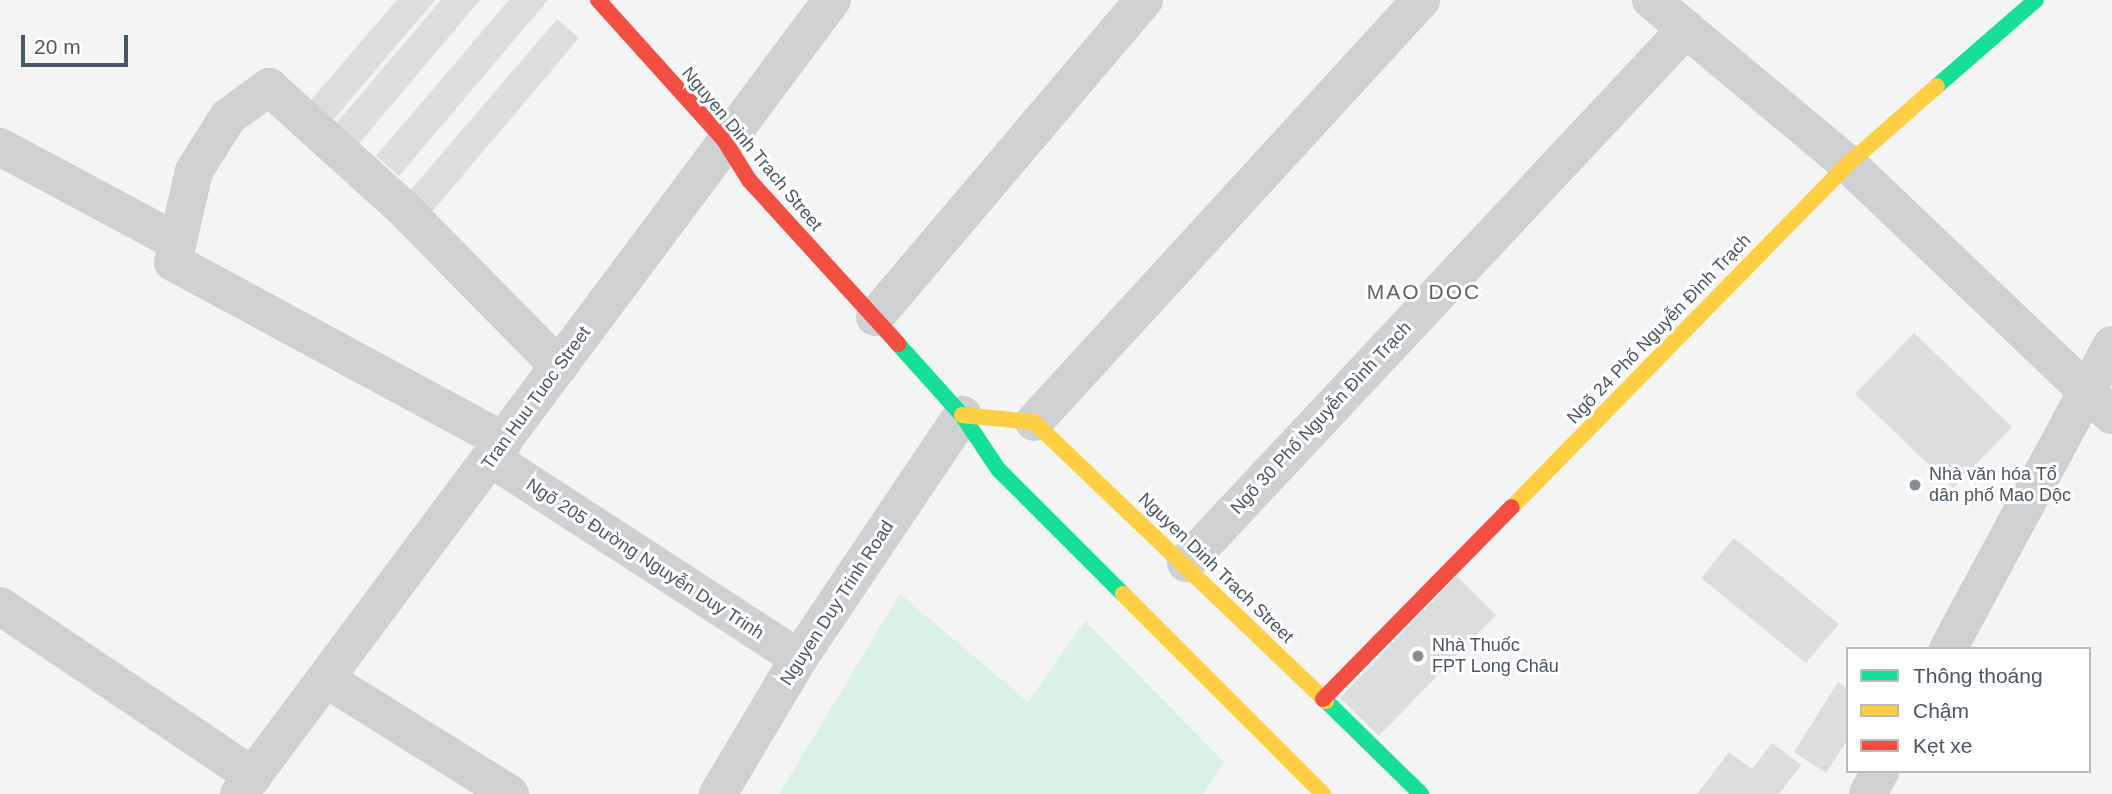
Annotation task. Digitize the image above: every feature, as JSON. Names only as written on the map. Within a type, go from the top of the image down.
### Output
[{"type":"street","name":"Nguyen Dinh Trach Street","points":[[598,0],[724,141],[749,180],[962,415],[998,469],[1323,794]]},
{"type":"street","name":"Tran Huu Tuoc Street","points":[[246,785],[498,450],[724,141],[832,0]]},
{"type":"street","points":[[875,317],[1144,0]]},
{"type":"street","points":[[962,415],[1034,422],[1420,0]]},
{"type":"street","points":[[1651,0],[1848,164],[2101,403]]},
{"type":"street","name":"Ngõ 24 Phố Nguyễn Đình Trạch","points":[[1323,699],[1848,164],[2036,0]]},
{"type":"street","name":"Ngõ 30 Phố Nguyễn Đình Trạch","points":[[1186,563],[1686,29]]},
{"type":"street","points":[[0,147],[177,243],[194,171],[228,117],[269,87],[402,207],[559,367]]},
{"type":"street","name":"Ngõ 205 Đường Nguyễn Duy Trinh","points":[[177,243],[173,262],[498,450],[799,658]]},
{"type":"street","points":[[1949,647],[2101,403],[2112,345]]},
{"type":"street","name":"Nguyen Duy Trinh Road","points":[[718,794],[799,658],[962,415]]},
{"type":"street","name":"Nguyen Dinh Trach Street","points":[[1034,422],[1186,563],[1421,794]]},
{"type":"street","points":[[0,606],[246,785]]},
{"type":"street","points":[[326,679],[510,794]]},
{"type":"street","points":[[1868,794],[1879,773]]},
{"type":"green space","points":[[900,594],[1028,702],[1085,621],[1224,762],[1203,794],[779,794]]},
{"type":"building","points":[[397,0],[435,0],[329,125],[306,106]]},
{"type":"building","points":[[441,0],[480,0],[357,146],[334,126]]},
{"type":"building","points":[[509,0],[548,0],[399,176],[376,156]]},
{"type":"building","points":[[557,19],[579,38],[431,213],[408,193]]},
{"type":"building","points":[[1914,333],[2012,427],[1953,488],[1855,394]]},
{"type":"building","points":[[1734,538],[1839,624],[1806,663],[1701,578]]},
{"type":"building","name":"Nhà Thuốc FPT Long Châu","points":[[1457,576],[1496,615],[1379,736],[1340,698]]},
{"type":"building","points":[[1838,682],[1846,688],[1846,742],[1826,773],[1794,752]]},
{"type":"building","points":[[1772,743],[1801,765],[1779,794],[1697,794],[1729,752],[1752,769]]},
{"type":"traffic: fast","points":[[1937,86],[2036,0]]},
{"type":"traffic: fast","points":[[898,344],[962,415],[998,469],[1123,594]]},
{"type":"traffic: fast","points":[[1326,701],[1421,794]]},
{"type":"traffic: slow","points":[[1512,507],[1848,164],[1937,86]]},
{"type":"traffic: slow","points":[[962,415],[1034,422],[1326,701]]},
{"type":"traffic: slow","points":[[1123,594],[1323,794]]},
{"type":"traffic: jam","points":[[598,0],[724,140],[749,180],[898,344]]},
{"type":"traffic: jam","points":[[1323,699],[1512,507]]},
{"type":"place","name":"Nhà văn hóa Tổ dân phố Mao Dộc","points":[[1915,485]]},
{"type":"place","name":"Nhà Thuốc FPT Long Châu","points":[[1418,656]]},
{"type":"district","name":"MAO DOC","points":[[1424,292]]}]
